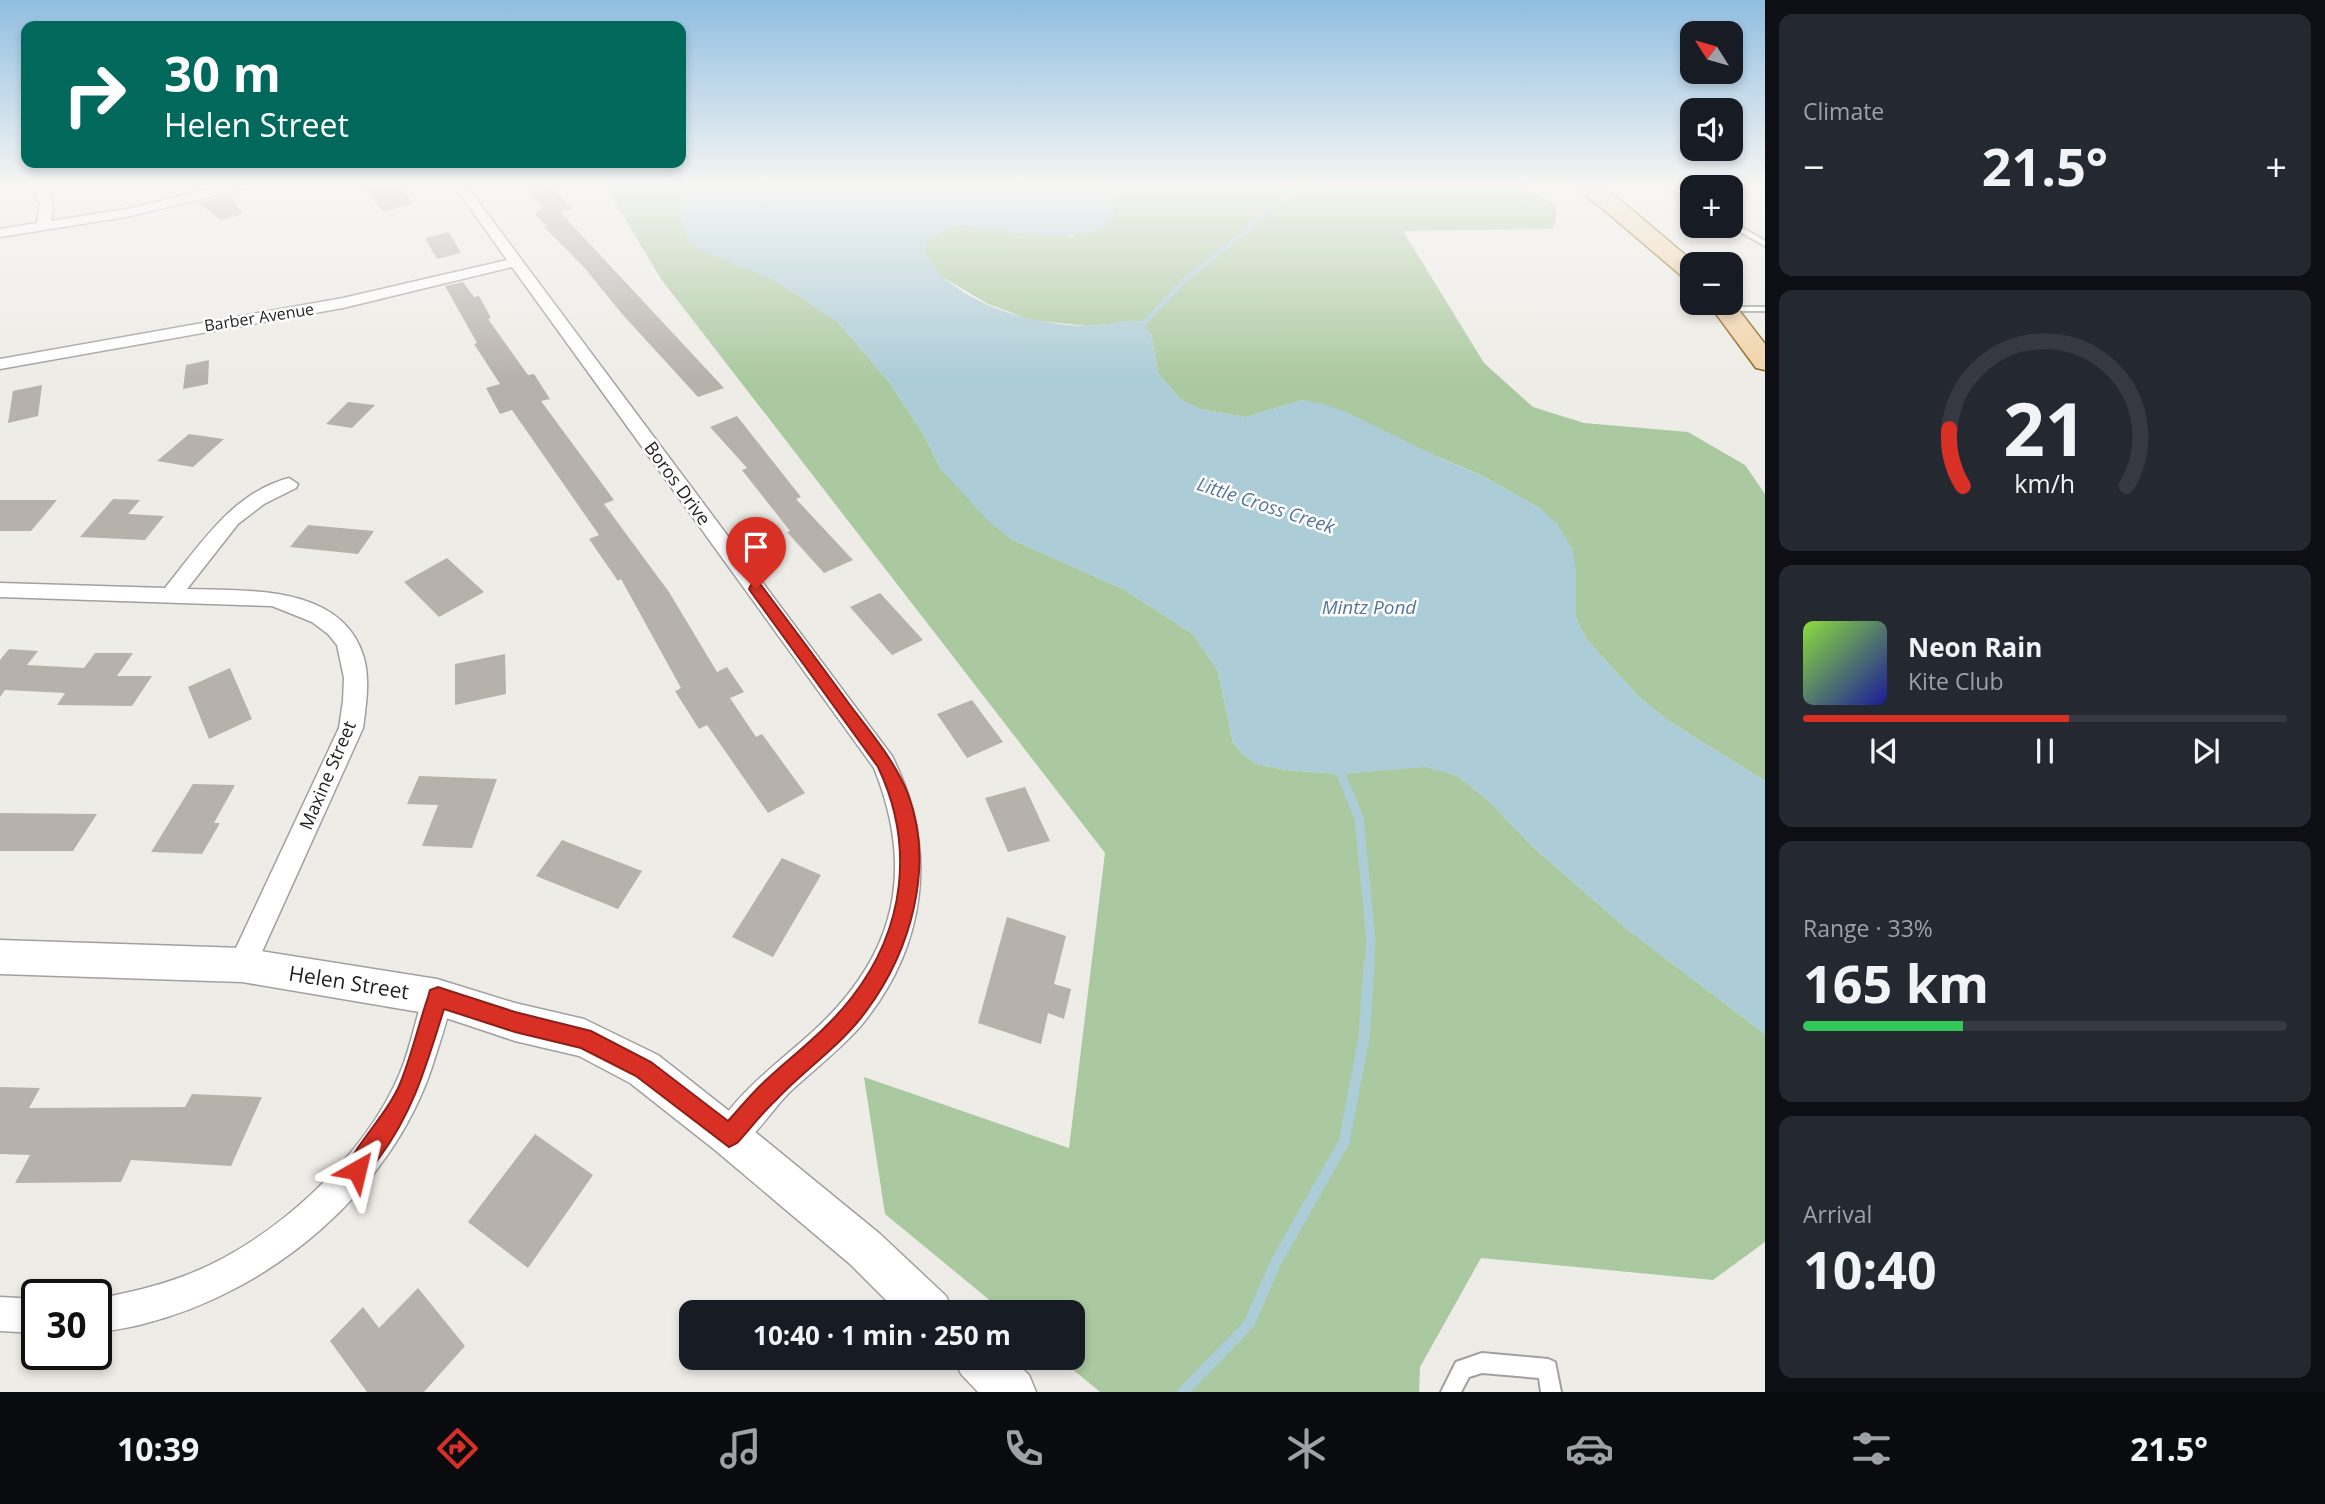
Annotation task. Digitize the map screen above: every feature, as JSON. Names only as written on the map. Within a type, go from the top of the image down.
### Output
[{"type":"main road","points":[[1664,249],[1680,263]]},
{"type":"main road","points":[[1730,315],[1765,362]]},
{"type":"street","name":"Boros Drive","points":[[506,249],[884,763],[899,794],[908,829],[911,866],[906,905],[884,965],[859,1004],[835,1031],[769,1091],[729,1136]]},
{"type":"street","name":"Barber Avenue","points":[[0,364],[343,303],[516,262]]},
{"type":"street","points":[[171,595],[231,519],[257,500],[289,484]]},
{"type":"street","name":"Maxine Street","points":[[0,590],[256,597],[301,606],[326,619],[343,636],[350,647],[357,671],[351,727],[242,965]]},
{"type":"street","name":"Helen Street","points":[[0,957],[242,965],[438,997],[515,1022],[584,1038],[644,1069],[865,1249],[918,1300]]},
{"type":"street","points":[[112,1313],[162,1302],[193,1290],[254,1258],[309,1217],[357,1170],[383,1134],[408,1091],[438,997]]},
{"type":"street","points":[[0,1314],[21,1315]]},
{"type":"street","points":[[989,1370],[1012,1392]]},
{"type":"lane","points":[[1743,307],[1765,309]]},
{"type":"lane","points":[[1451,1392],[1463,1370],[1482,1363],[1548,1369],[1550,1392]]},
{"type":"green space","points":[[643,249],[728,249],[754,271],[775,280],[838,322],[889,382],[925,437],[941,469],[1011,539],[1125,590],[1193,634],[1218,671],[1233,743],[1256,764],[1286,770],[1341,774],[1425,766],[1458,776],[1488,800],[1533,847],[1627,929],[1765,1034],[1765,1242],[1713,1280],[1481,1258],[1420,1367],[1419,1392],[1100,1392],[1073,1370],[1085,1370],[1085,1300],[989,1300],[885,1214],[864,1077],[1069,1148],[1105,853],[661,279]]},
{"type":"green space","points":[[925,249],[1414,249],[1484,363],[1533,407],[1584,423],[1688,432],[1745,465],[1765,494],[1765,781],[1667,720],[1639,697],[1586,639],[1576,618],[1576,571],[1541,509],[1483,476],[1303,400],[1246,417],[1200,409],[1181,400],[1158,373],[1151,333],[1107,324],[1088,326],[1030,320],[986,303],[943,277],[924,252]]},
{"type":"water","name":"Mintz Pond","points":[[699,249],[925,249],[924,252],[936,270],[953,285],[973,298],[1018,316],[1086,326],[1140,321],[1151,333],[1158,373],[1181,400],[1200,409],[1246,417],[1303,400],[1322,404],[1346,412],[1483,476],[1541,509],[1558,525],[1572,548],[1576,571],[1576,618],[1586,639],[1639,697],[1667,720],[1765,781],[1765,1034],[1627,929],[1533,847],[1488,800],[1458,776],[1425,767],[1341,774],[1286,770],[1256,764],[1245,756],[1233,743],[1218,671],[1193,634],[1125,590],[1011,539],[988,521],[941,469],[925,437],[889,382],[838,322],[775,280]]},
{"type":"building","points":[[431,249],[459,249],[461,253],[437,259]]},
{"type":"building","points":[[566,249],[594,249],[724,388],[698,397],[623,315]]},
{"type":"building","points":[[463,282],[474,297],[479,296],[491,318],[488,319],[528,375],[534,374],[550,399],[541,401],[614,500],[604,504],[669,592],[717,672],[727,667],[744,692],[730,698],[756,737],[762,734],[805,793],[768,813],[707,725],[699,729],[675,691],[681,688],[621,579],[618,581],[589,539],[599,535],[512,410],[500,414],[486,388],[500,384],[474,344],[477,343],[445,286]]},
{"type":"building","points":[[209,360],[208,384],[183,389],[186,365]]},
{"type":"building","points":[[42,385],[38,416],[8,423],[13,391]]},
{"type":"building","points":[[348,402],[375,405],[352,428],[326,424]]},
{"type":"building","points":[[737,416],[801,497],[796,499],[853,560],[824,573],[787,532],[790,531],[742,470],[747,468],[710,427]]},
{"type":"building","points":[[189,434],[224,439],[193,467],[157,461]]},
{"type":"building","points":[[113,499],[140,500],[128,514],[164,516],[145,540],[80,537]]},
{"type":"building","points":[[0,500],[57,500],[31,531],[0,531]]},
{"type":"building","points":[[308,525],[374,531],[358,554],[290,547]]},
{"type":"building","points":[[447,558],[484,592],[439,617],[404,582]]},
{"type":"building","points":[[880,593],[923,640],[892,655],[850,607]]},
{"type":"building","points":[[9,649],[38,651],[27,665],[84,668],[95,653],[133,653],[117,676],[152,676],[132,706],[57,705],[65,693],[5,690],[0,697],[0,660]]},
{"type":"building","points":[[505,654],[506,694],[455,705],[455,664]]},
{"type":"building","points":[[230,668],[252,719],[209,739],[188,687]]},
{"type":"building","points":[[972,700],[1003,742],[967,758],[937,714]]},
{"type":"building","points":[[419,776],[497,779],[472,848],[422,846],[438,805],[407,804]]},
{"type":"building","points":[[193,784],[235,785],[214,823],[220,823],[202,854],[151,852]]},
{"type":"building","points":[[1025,787],[1050,841],[1008,852],[985,798]]},
{"type":"building","points":[[0,813],[97,814],[73,851],[0,851]]},
{"type":"building","points":[[562,840],[642,871],[618,909],[536,876]]},
{"type":"building","points":[[782,858],[821,875],[773,957],[732,937]]},
{"type":"building","points":[[1007,917],[1066,936],[1054,984],[1071,989],[1064,1019],[1048,1013],[1041,1044],[978,1023]]},
{"type":"building","points":[[0,1087],[40,1088],[29,1108],[185,1107],[192,1094],[262,1097],[231,1166],[131,1160],[121,1182],[15,1183],[30,1155],[0,1154]]},
{"type":"building","points":[[535,1134],[593,1175],[528,1268],[468,1222]]},
{"type":"building","points":[[418,1288],[465,1346],[424,1392],[367,1392],[330,1341],[363,1307],[379,1328]]},
{"type":"waterway","points":[[1134,326],[1144,323],[1185,280],[1224,249]]},
{"type":"waterway","points":[[1335,769],[1341,774],[1359,818],[1371,941],[1369,966]]},
{"type":"waterway","points":[[1183,1392],[1249,1324],[1275,1264],[1344,1142],[1364,1038],[1369,964]]},
{"type":"route","points":[[357,1170],[383,1134],[408,1091],[438,997],[515,1022],[584,1038],[644,1069],[729,1136],[769,1091],[827,1040],[859,1004],[884,965],[906,905],[911,866],[908,829],[899,794],[884,763],[756,589]]},
{"type":"water label","name":"Little Cross Creek","points":[[1266,505]]}]
